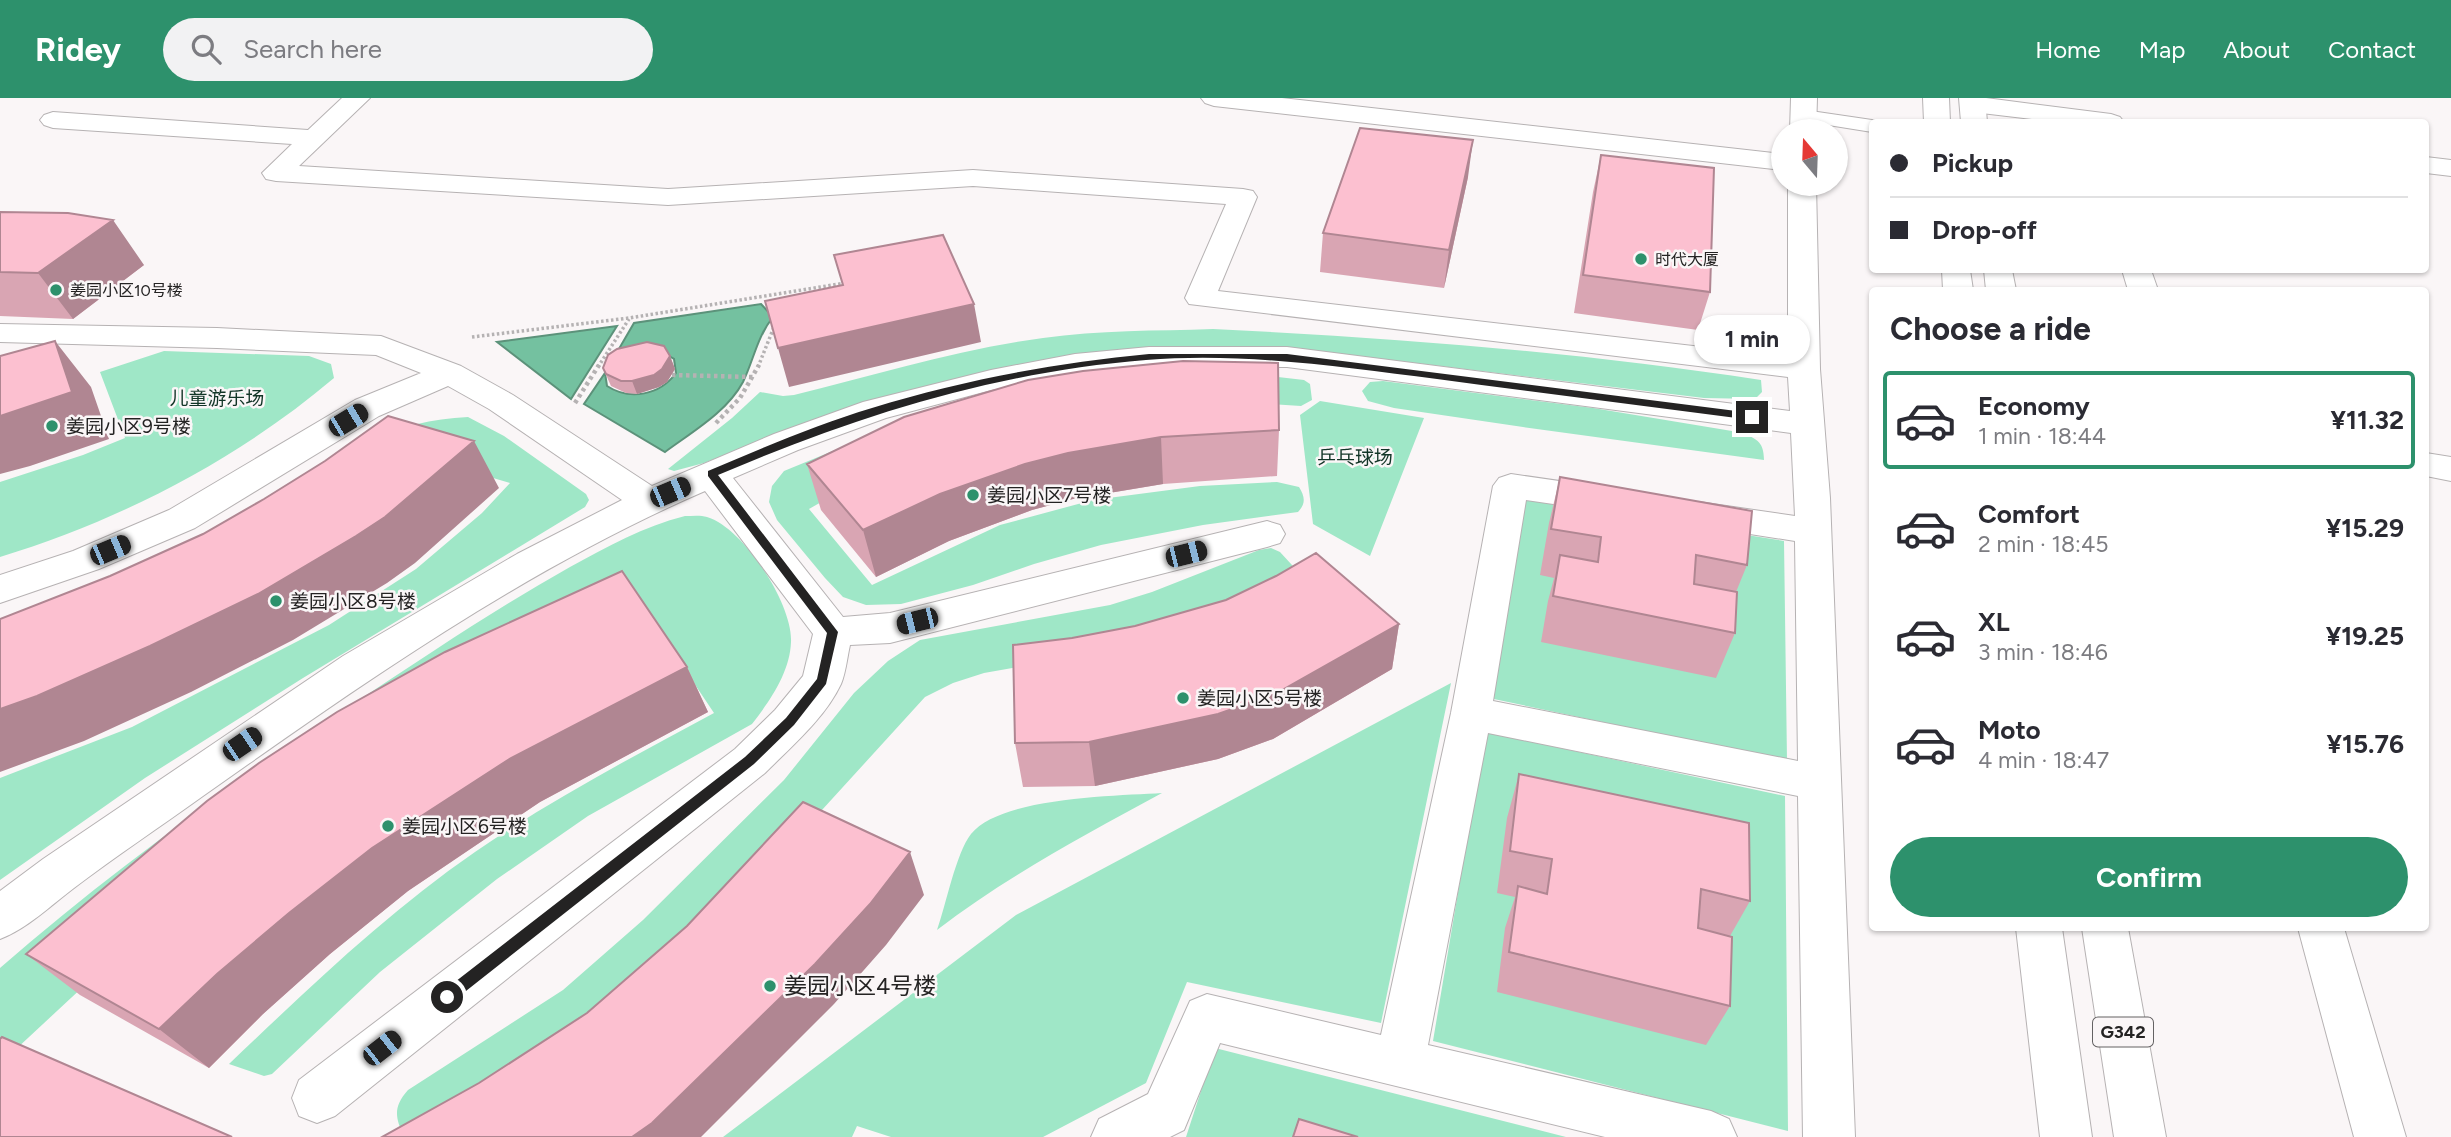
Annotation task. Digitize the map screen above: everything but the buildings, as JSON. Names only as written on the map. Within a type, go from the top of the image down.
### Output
[{"type":"main road","points":[[357,98],[276,173],[668,197],[973,178],[1243,197],[1200,298],[1804,369]]},
{"type":"main road","points":[[1214,98],[1771,161]]},
{"type":"main road","points":[[1936,98],[1937,119]]},
{"type":"main road","points":[[1973,108],[2074,119]]},
{"type":"main road","points":[[53,120],[314,138]]},
{"type":"main road","points":[[2429,165],[2451,168]]},
{"type":"main road","points":[[1802,196],[1804,369],[1820,783],[1829,1137]]},
{"type":"main road","points":[[0,333],[218,338],[381,346],[450,373],[501,402],[649,501]]},
{"type":"main road","points":[[26,363],[95,337]]},
{"type":"main road","points":[[0,919],[82,857],[357,667],[530,563],[649,501],[786,442],[875,410],[991,380],[1075,364],[1149,357],[1287,357],[1807,424]]},
{"type":"main road","points":[[0,589],[86,560],[182,519],[368,408],[450,373]]},
{"type":"main road","points":[[2429,465],[2451,469]]},
{"type":"main road","points":[[711,474],[833,632]]},
{"type":"main road","points":[[1400,1061],[1471,713],[1511,485],[1811,531]]},
{"type":"main road","points":[[833,632],[890,628],[1267,534]]},
{"type":"main road","points":[[317,1098],[750,761],[790,722],[822,681],[833,632]]},
{"type":"main road","points":[[1471,713],[1820,783]]},
{"type":"main road","points":[[2039,931],[2066,1137]]},
{"type":"main road","name":"G342","points":[[2106,931],[2140,1137]]},
{"type":"main road","points":[[2322,931],[2380,1137]]},
{"type":"main road","points":[[1117,1137],[1166,1112],[1207,1017],[1400,1061],[1646,1128],[1711,1137]]},
{"type":"lane","points":[[1804,115],[1869,126]]},
{"type":"path","points":[[462,338],[629,318],[855,282]]},
{"type":"path","points":[[572,408],[629,318]]},
{"type":"path","points":[[710,428],[733,405],[753,377],[768,334],[776,325]]},
{"type":"path","points":[[672,375],[753,377]]},
{"type":"green space","points":[[1213,329],[1419,342],[1625,361],[1761,380],[1762,392],[1755,399],[1704,398],[1350,355],[1228,347],[808,422],[704,463],[674,471],[668,469],[760,392],[794,395],[949,356],[1064,335]]},
{"type":"green space","name":"儿童游乐场","points":[[164,351],[309,356],[331,364],[334,378],[258,435],[176,484],[90,525],[0,557],[0,482],[125,438],[100,372]]},
{"type":"green space","points":[[1278,377],[1304,380],[1310,384],[1312,400],[1301,406],[1268,404],[823,501],[809,509],[872,585],[1000,525],[1093,500],[1200,486],[1277,482],[1299,487],[1304,500],[1298,512],[1203,525],[1101,545],[973,585],[901,604],[866,605],[843,597],[825,578],[777,520],[769,502],[772,486],[784,471],[879,432]]},
{"type":"green space","points":[[1383,381],[1593,408],[1738,432],[1760,444],[1764,460],[1394,408],[1368,401],[1362,391],[1370,382]]},
{"type":"green space","name":"乒乓球场","points":[[1320,401],[1424,418],[1370,556],[1313,524],[1300,415]]},
{"type":"green space","points":[[468,417],[504,436],[586,494],[589,500],[585,507],[303,678],[145,778],[0,880],[0,778],[132,727],[329,625],[416,569],[482,513],[510,483],[368,441],[416,424]]},
{"type":"green space","points":[[1525,500],[1784,541],[1787,761],[1489,698]]},
{"type":"green space","points":[[685,516],[707,517],[736,536],[764,570],[784,608],[791,642],[787,664],[772,696],[752,724],[588,816],[497,879],[380,972],[272,1074],[264,1076],[229,1064],[348,954],[410,901],[475,852],[562,797],[714,713],[647,613],[186,891],[0,1064],[0,968],[51,924],[157,841],[267,763],[485,618],[612,545],[655,525]]},
{"type":"green space","points":[[1271,548],[1280,552],[1303,577],[1112,650],[984,673],[953,683],[925,697],[740,900],[647,989],[404,1137],[397,1112],[408,1090],[563,990],[643,920],[784,780],[854,693],[888,661],[920,640],[1110,605],[1152,592],[1259,550]]},
{"type":"green space","points":[[1451,683],[1381,1023],[1187,982],[1146,1083],[1043,1137],[891,1137],[857,1126],[852,1137],[723,1137],[1016,915]]},
{"type":"green space","points":[[1485,732],[1785,796],[1788,1131],[1433,1041]]},
{"type":"green space","points":[[1162,793],[1019,874],[937,930],[961,854],[971,834],[986,822],[1007,812],[1060,801]]},
{"type":"green space","points":[[1215,1048],[1566,1137],[1186,1137]]},
{"type":"shaded area","points":[[761,304],[773,317],[763,332],[736,393],[708,421],[665,452],[584,404],[605,373],[607,386],[616,391],[635,394],[653,391],[676,373],[674,359],[667,355],[609,366],[634,323]]},
{"type":"shaded area","points":[[617,326],[571,399],[497,342]]},
{"type":"place","name":"时代大厦","points":[[1641,259]]},
{"type":"place","name":"姜园小区10号楼","points":[[56,290]]},
{"type":"place","name":"姜园小区9号楼","points":[[52,426]]},
{"type":"place","name":"姜园小区7号楼","points":[[973,495]]},
{"type":"place","name":"姜园小区8号楼","points":[[276,601]]},
{"type":"place","name":"姜园小区5号楼","points":[[1183,698]]},
{"type":"place","name":"姜园小区6号楼","points":[[388,826]]},
{"type":"place","name":"姜园小区4号楼","points":[[770,986]]},
{"type":"route","points":[[447,997],[750,761],[790,722],[822,681],[833,632],[711,474],[786,442],[875,410],[991,380],[1075,364],[1149,357],[1287,357],[1752,417]]}]
